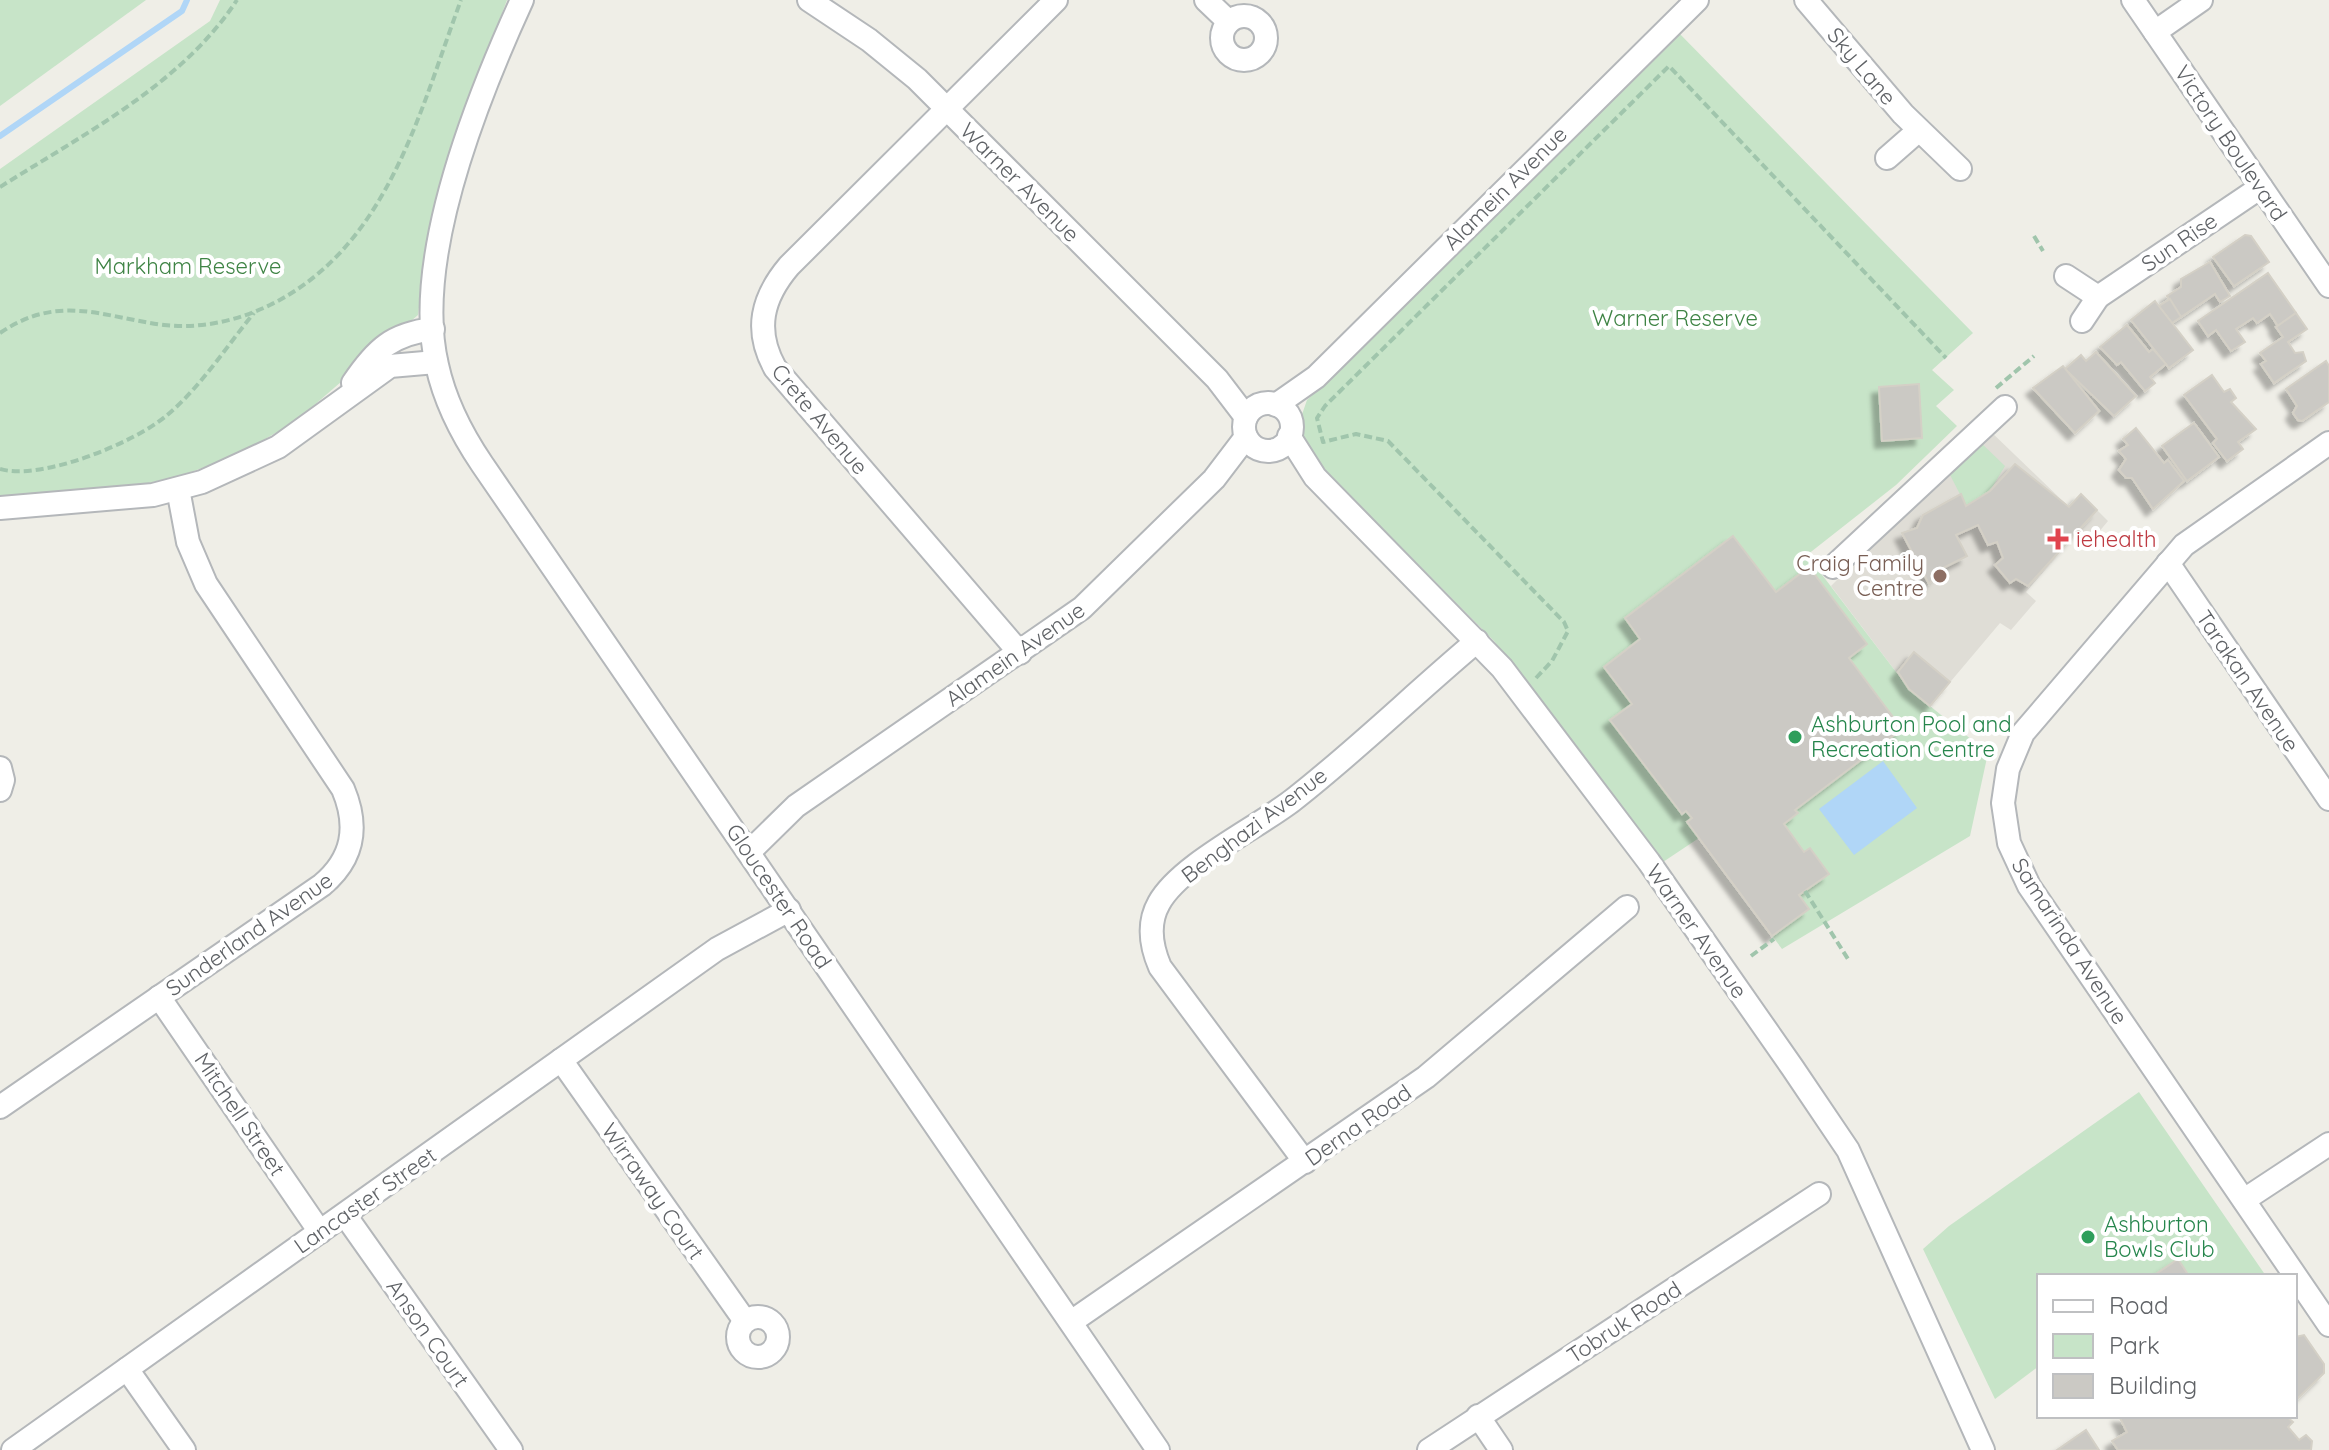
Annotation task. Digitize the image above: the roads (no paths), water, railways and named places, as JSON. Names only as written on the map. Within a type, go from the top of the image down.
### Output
[{"type":"street","points":[[343,397],[367,363],[393,339],[410,331],[433,329],[438,255],[461,158],[486,83],[522,0]]},
{"type":"street","name":"Warner Avenue","points":[[809,0],[900,63],[947,108],[1267,427],[1477,641],[1521,692],[1703,938],[1836,1131],[1860,1176],[1977,1448]]},
{"type":"street","name":"Crete Avenue","points":[[1020,653],[775,368],[763,340],[763,310],[775,283],[1056,0]]},
{"type":"street","points":[[1206,0],[1228,21]]},
{"type":"street","name":"Alamein Avenue","points":[[749,852],[796,806],[1082,608],[1697,0]]},
{"type":"street","name":"Sky Lane","points":[[1806,0],[1919,130],[1960,169]]},
{"type":"street","name":"Victory Boulevard","points":[[2133,0],[2329,286]]},
{"type":"street","points":[[2155,32],[2201,0]]},
{"type":"street","points":[[1887,158],[1919,130]]},
{"type":"street","name":"Sun Rise","points":[[2082,321],[2098,297],[2261,187]]},
{"type":"street","points":[[2066,276],[2098,297]]},
{"type":"street","name":"Gloucester Road","points":[[433,329],[436,362],[445,393],[467,443],[1158,1450]]},
{"type":"street","points":[[0,508],[126,498],[178,489],[226,474],[278,447],[343,397],[390,366],[436,362]]},
{"type":"street","points":[[1833,567],[1995,402]]},
{"type":"street","name":"Samarinda Avenue","points":[[2294,1274],[2029,886],[2017,866],[2005,824],[2003,803],[2008,769],[2023,733],[2168,563],[2193,537],[2329,443]]},
{"type":"street","name":"Sunderland Avenue","points":[[0,1107],[322,885],[344,864],[352,836],[349,803],[336,776],[201,576],[188,542],[178,489]]},
{"type":"street","name":"Tarakan Avenue","points":[[2168,563],[2329,799]]},
{"type":"street","name":"Benghazi Avenue","points":[[1305,1162],[1160,967],[1151,942],[1153,915],[1179,879],[1292,801],[1477,641]]},
{"type":"street","points":[[0,768],[3,780],[0,790]]},
{"type":"street","name":"Alamein Avenue","points":[[735,833],[796,806]]},
{"type":"street","name":"Lancaster Street","points":[[13,1450],[784,904]]},
{"type":"street","name":"Derna Road","points":[[1071,1322],[1447,1061],[1627,907]]},
{"type":"street","name":"Mitchell Street","points":[[159,997],[320,1232]]},
{"type":"street","name":"Wirraway Court","points":[[561,1060],[745,1321]]},
{"type":"street","points":[[2244,1200],[2329,1144]]},
{"type":"street","name":"Tobruk Road","points":[[1429,1450],[1819,1194]]},
{"type":"street","name":"Anson Court","points":[[345,1215],[511,1450]]},
{"type":"street","name":"Samarinda Avenue","points":[[2297,1278],[2329,1325]]},
{"type":"street","points":[[127,1369],[184,1450]]},
{"type":"street","points":[[1478,1416],[1501,1450]]},
{"type":"water","points":[[1883,761],[1917,808],[1854,855],[1819,809]]},
{"type":"waterway","points":[[0,136],[182,11],[187,0]]},
{"type":"place","name":"iehealth","points":[[2058,539]]},
{"type":"place","name":"Craig Family Centre","points":[[1940,576]]},
{"type":"place","name":"Ashburton Pool and Recreation Centre","points":[[1795,737]]},
{"type":"place","name":"Ashburton Bowls Club","points":[[2088,1237]]},
{"type":"park label","name":"Markham Reserve","points":[[188,266]]},
{"type":"park label","name":"Warner Reserve","points":[[1675,318]]}]
